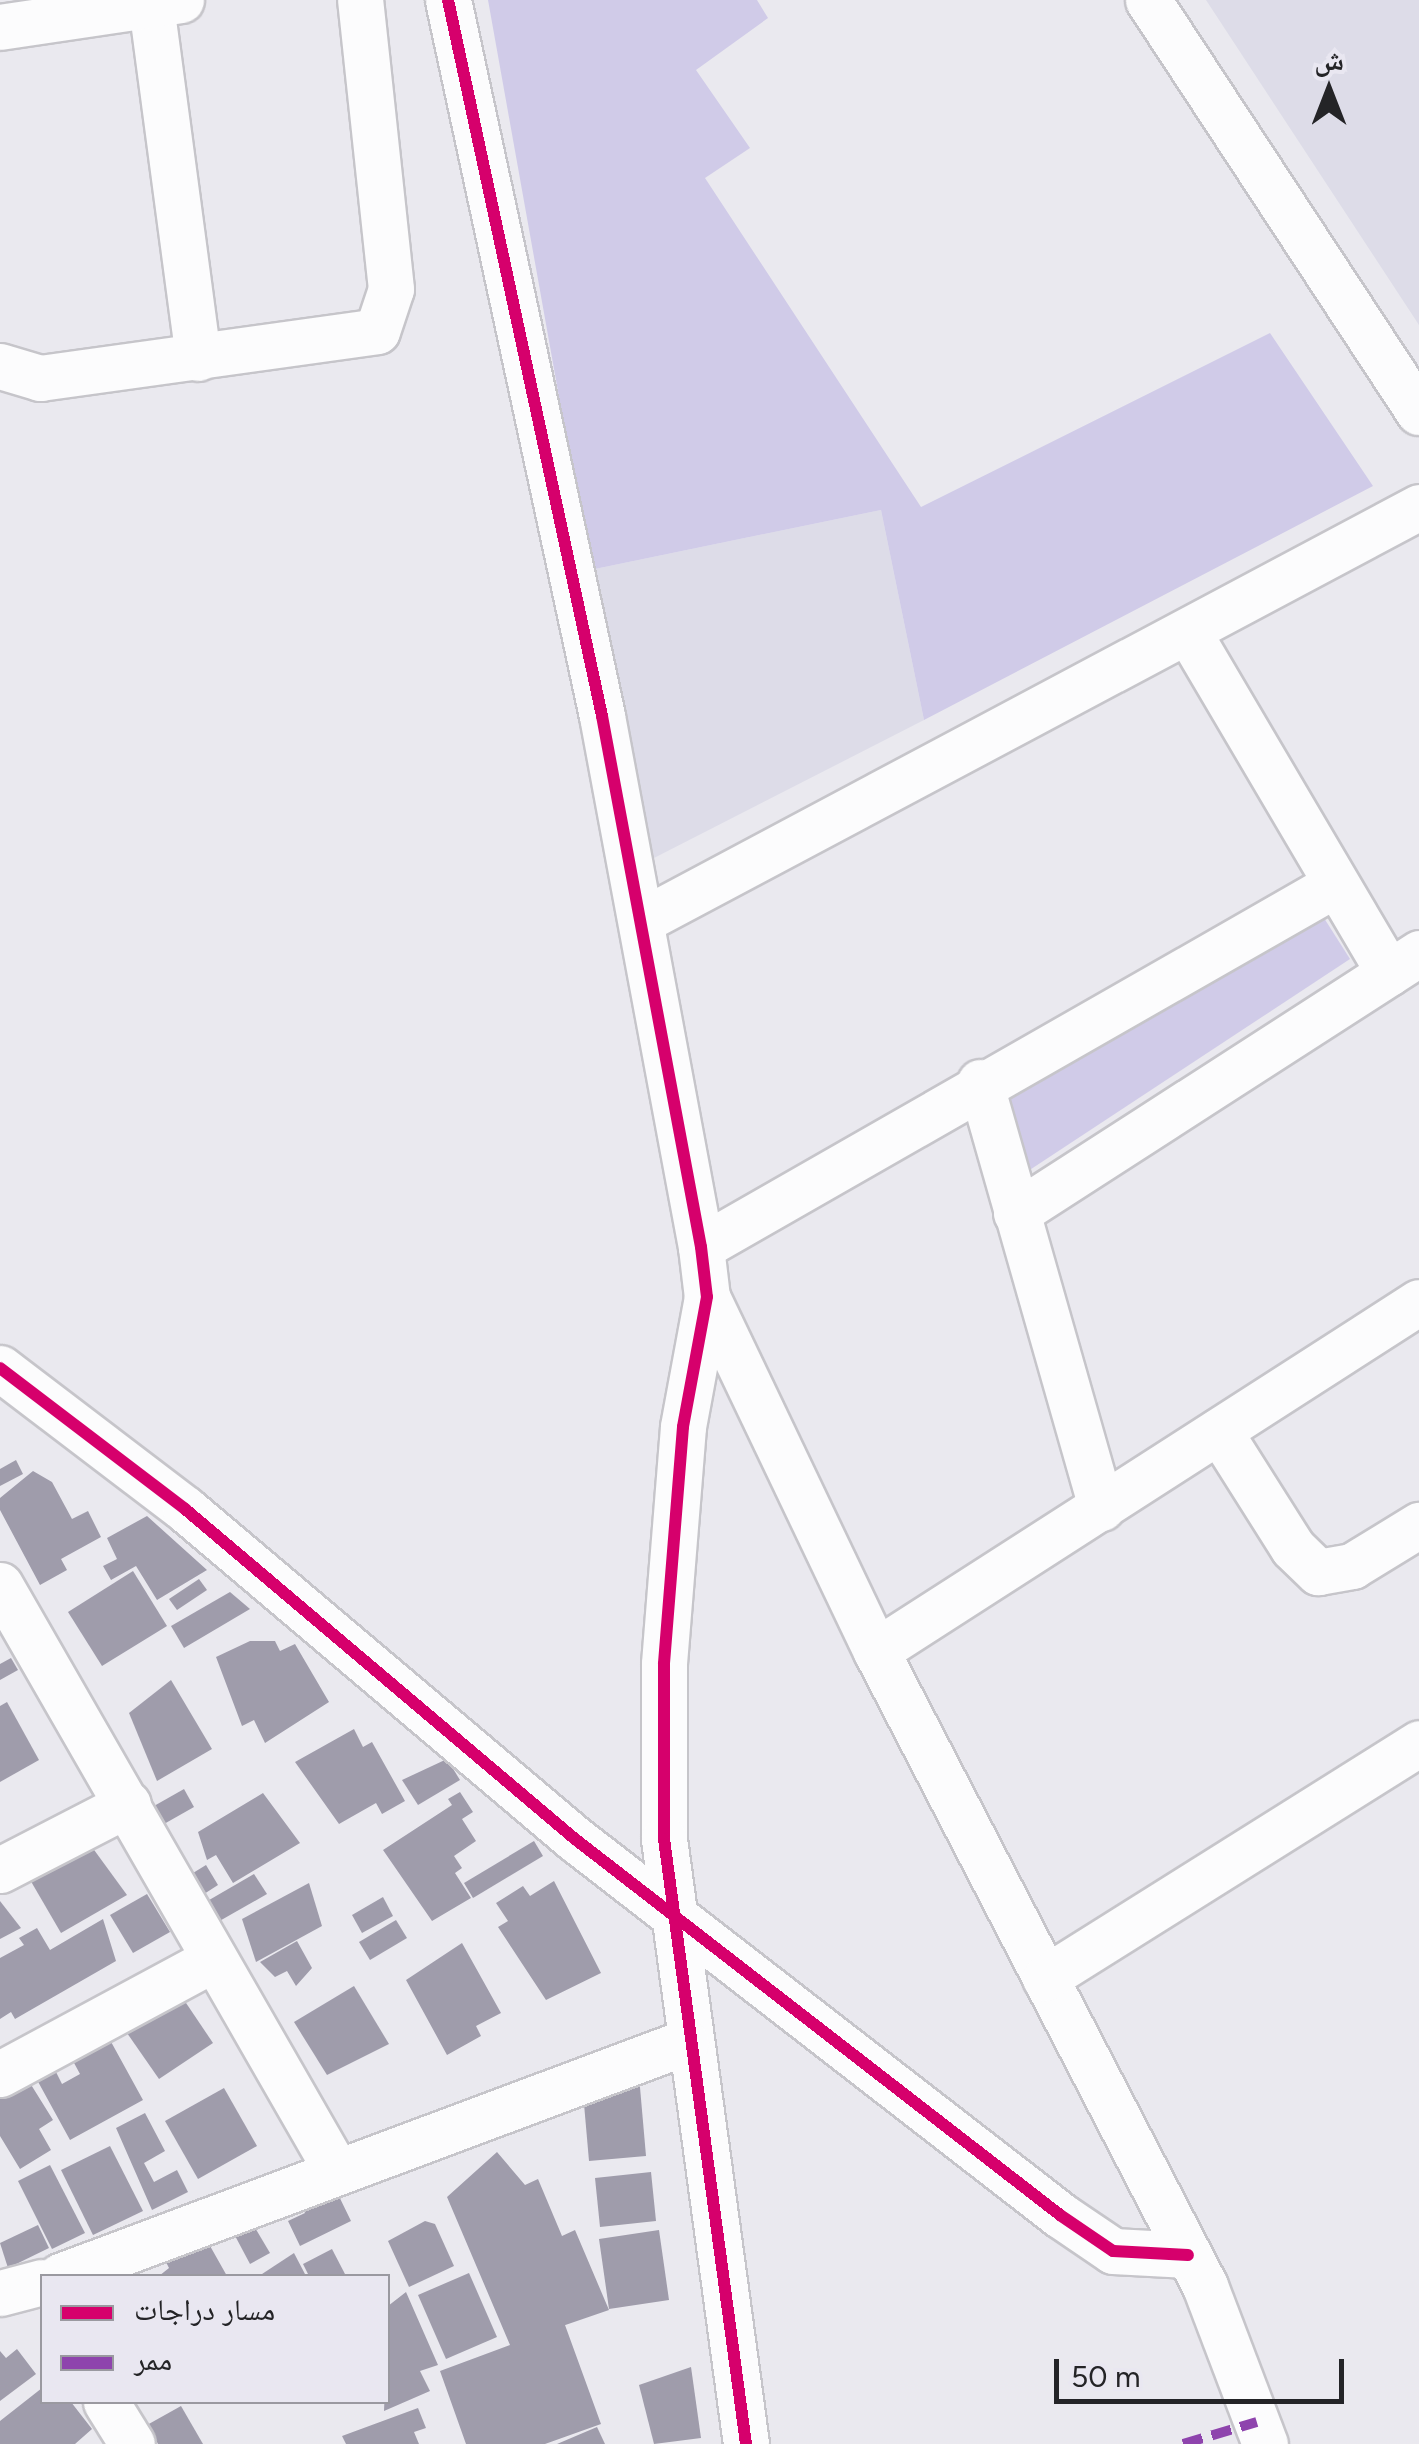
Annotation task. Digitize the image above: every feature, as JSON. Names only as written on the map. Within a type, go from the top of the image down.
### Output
[{"type":"street","points":[[0,366],[40,378],[366,335],[390,311],[360,0]]},
{"type":"street","points":[[448,0],[643,920],[701,1246],[707,1297],[683,1427],[664,1664],[670,1908],[746,2444]]},
{"type":"street","points":[[1148,0],[1419,412]]},
{"type":"street","points":[[0,26],[167,2],[198,358]]},
{"type":"street","points":[[643,920],[1190,635],[1419,507]]},
{"type":"street","points":[[1016,1213],[1404,963],[1334,886],[1190,635]]},
{"type":"street","points":[[701,1246],[980,1082],[1334,886]]},
{"type":"street","points":[[980,1082],[1101,1508]]},
{"type":"street","points":[[707,1297],[876,1651],[1188,2255],[1264,2444]]},
{"type":"street","points":[[876,1651],[1419,1302]]},
{"type":"street","points":[[0,1368],[185,1508],[522,1796],[1088,2236],[1136,2256],[1188,2255]]},
{"type":"street","points":[[1219,1431],[1293,1548],[1318,1572],[1352,1566],[1419,1525]]},
{"type":"street","points":[[0,1586],[336,2170]]},
{"type":"street","points":[[1045,1978],[1419,1742]]},
{"type":"street","points":[[0,1870],[128,1804]]},
{"type":"street","points":[[0,2074],[212,1960]]},
{"type":"street","points":[[65,2274],[686,2042]]},
{"type":"street","points":[[0,2294],[40,2283]]},
{"type":"street","points":[[107,2404],[132,2444]]},
{"type":"shaded area","points":[[488,0],[757,0],[768,18],[696,70],[750,148],[705,178],[921,507],[1270,333],[1373,486],[924,720],[881,510],[590,570]]},
{"type":"shaded area","points":[[1206,0],[1419,0],[1419,325]]},
{"type":"shaded area","points":[[881,510],[924,720],[654,858],[590,570]]},
{"type":"shaded area","points":[[1317,907],[1350,959],[1016,1179],[990,1088]]},
{"type":"building","points":[[16,1460],[23,1474],[0,1486],[0,1469]]},
{"type":"building","points":[[33,1471],[52,1482],[72,1519],[88,1511],[101,1537],[61,1559],[67,1570],[40,1585],[0,1510],[0,1498]]},
{"type":"building","points":[[147,1516],[207,1570],[157,1600],[136,1566],[111,1580],[103,1566],[117,1559],[107,1538]]},
{"type":"building","points":[[133,1571],[167,1626],[102,1666],[68,1612]]},
{"type":"building","points":[[199,1579],[207,1590],[177,1610],[169,1599]]},
{"type":"building","points":[[230,1592],[250,1609],[184,1648],[171,1626]]},
{"type":"building","points":[[250,1641],[275,1641],[280,1651],[295,1644],[329,1702],[265,1743],[254,1720],[242,1726],[216,1657]]},
{"type":"building","points":[[11,1658],[18,1670],[0,1680],[0,1664]]},
{"type":"building","points":[[171,1680],[212,1749],[157,1781],[129,1713]]},
{"type":"building","points":[[7,1702],[39,1760],[0,1782],[0,1706]]},
{"type":"building","points":[[354,1729],[363,1747],[372,1742],[405,1801],[382,1814],[376,1803],[339,1824],[295,1762]]},
{"type":"building","points":[[447,1759],[460,1780],[418,1805],[402,1780]]},
{"type":"building","points":[[184,1789],[194,1807],[164,1824],[154,1806]]},
{"type":"building","points":[[460,1792],[473,1812],[462,1819],[476,1841],[454,1856],[462,1868],[455,1873],[471,1898],[432,1921],[383,1850],[452,1805],[448,1799]]},
{"type":"building","points":[[263,1793],[300,1843],[233,1883],[216,1855],[207,1860],[198,1832]]},
{"type":"building","points":[[81,1832],[127,1895],[61,1933],[22,1866]]},
{"type":"building","points":[[534,1841],[543,1856],[473,1898],[464,1883]]},
{"type":"building","points":[[206,1865],[218,1885],[204,1894],[193,1873]]},
{"type":"building","points":[[254,1874],[267,1894],[216,1923],[204,1903]]},
{"type":"building","points":[[554,1881],[601,1973],[546,2000],[498,1927],[508,1921],[496,1903],[523,1886],[530,1896]]},
{"type":"building","points":[[309,1883],[322,1926],[256,1962],[242,1919]]},
{"type":"building","points":[[147,1894],[170,1932],[133,1953],[110,1915]]},
{"type":"building","points":[[383,1897],[393,1916],[362,1933],[352,1915]]},
{"type":"building","points":[[0,1901],[21,1928],[0,1939]]},
{"type":"building","points":[[103,1919],[116,1961],[15,2019],[11,2012],[0,2019],[0,1958],[24,1945],[19,1938],[37,1928],[50,1950]]},
{"type":"building","points":[[396,1920],[407,1938],[370,1960],[359,1942]]},
{"type":"building","points":[[297,1941],[312,1968],[296,1986],[287,1971],[275,1977],[260,1962]]},
{"type":"building","points":[[462,1943],[501,2013],[476,2026],[481,2036],[447,2055],[406,1980]]},
{"type":"building","points":[[354,1986],[389,2044],[327,2075],[294,2022]]},
{"type":"building","points":[[182,1997],[213,2043],[159,2079],[127,2033]]},
{"type":"building","points":[[104,2029],[143,2100],[70,2140],[36,2078],[54,2068],[62,2084],[80,2074],[67,2050]]},
{"type":"building","points":[[25,2075],[53,2120],[39,2129],[51,2150],[20,2169],[0,2136],[0,2090]]},
{"type":"building","points":[[639,2076],[646,2156],[589,2161],[582,2081]]},
{"type":"building","points":[[224,2088],[257,2146],[198,2179],[165,2121]]},
{"type":"building","points":[[145,2113],[165,2151],[144,2163],[154,2182],[177,2170],[188,2192],[152,2210],[116,2128]]},
{"type":"building","points":[[110,2146],[143,2211],[93,2235],[61,2170]]},
{"type":"building","points":[[497,2152],[525,2185],[538,2179],[562,2236],[575,2230],[609,2310],[565,2325],[601,2424],[545,2444],[466,2444],[440,2371],[510,2345],[447,2197]]},
{"type":"building","points":[[50,2165],[85,2233],[52,2249],[18,2181]]},
{"type":"building","points":[[651,2172],[656,2221],[600,2227],[595,2178]]},
{"type":"building","points":[[334,2186],[351,2221],[300,2246],[288,2221],[305,2213],[300,2202]]},
{"type":"building","points":[[251,2221],[270,2253],[250,2264],[233,2232]]},
{"type":"building","points":[[425,2221],[435,2224],[454,2266],[409,2287],[388,2241]]},
{"type":"building","points":[[38,2225],[49,2248],[8,2268],[0,2243]]},
{"type":"building","points":[[659,2230],[669,2300],[609,2309],[599,2239]]},
{"type":"building","points":[[205,2237],[226,2274],[162,2274],[169,2268],[162,2254]]},
{"type":"building","points":[[332,2249],[345,2274],[308,2274],[303,2264]]},
{"type":"building","points":[[294,2253],[305,2274],[262,2274]]},
{"type":"building","points":[[469,2273],[497,2337],[446,2359],[418,2295]]},
{"type":"building","points":[[406,2292],[438,2365],[420,2371],[430,2391],[384,2411],[384,2404],[390,2404],[390,2304]]},
{"type":"building","points":[[17,2349],[36,2374],[0,2401],[0,2351],[6,2358]]},
{"type":"building","points":[[691,2367],[701,2438],[654,2444],[639,2385]]},
{"type":"building","points":[[40,2390],[40,2404],[73,2404],[92,2429],[75,2444],[0,2444],[0,2421]]},
{"type":"building","points":[[181,2406],[203,2444],[158,2444],[147,2425]]},
{"type":"building","points":[[418,2408],[426,2428],[414,2432],[419,2444],[346,2444],[342,2436]]},
{"type":"building","points":[[597,2427],[605,2444],[557,2444]]},
{"type":"marked path","points":[[1183,2444],[1257,2422]]},
{"type":"cycle path","points":[[448,0],[602,716],[701,1247],[707,1297],[683,1427],[664,1664],[664,1839],[746,2444]]},
{"type":"cycle path","points":[[0,1368],[185,1509],[575,1839],[1060,2215],[1113,2251],[1188,2255]]}]
